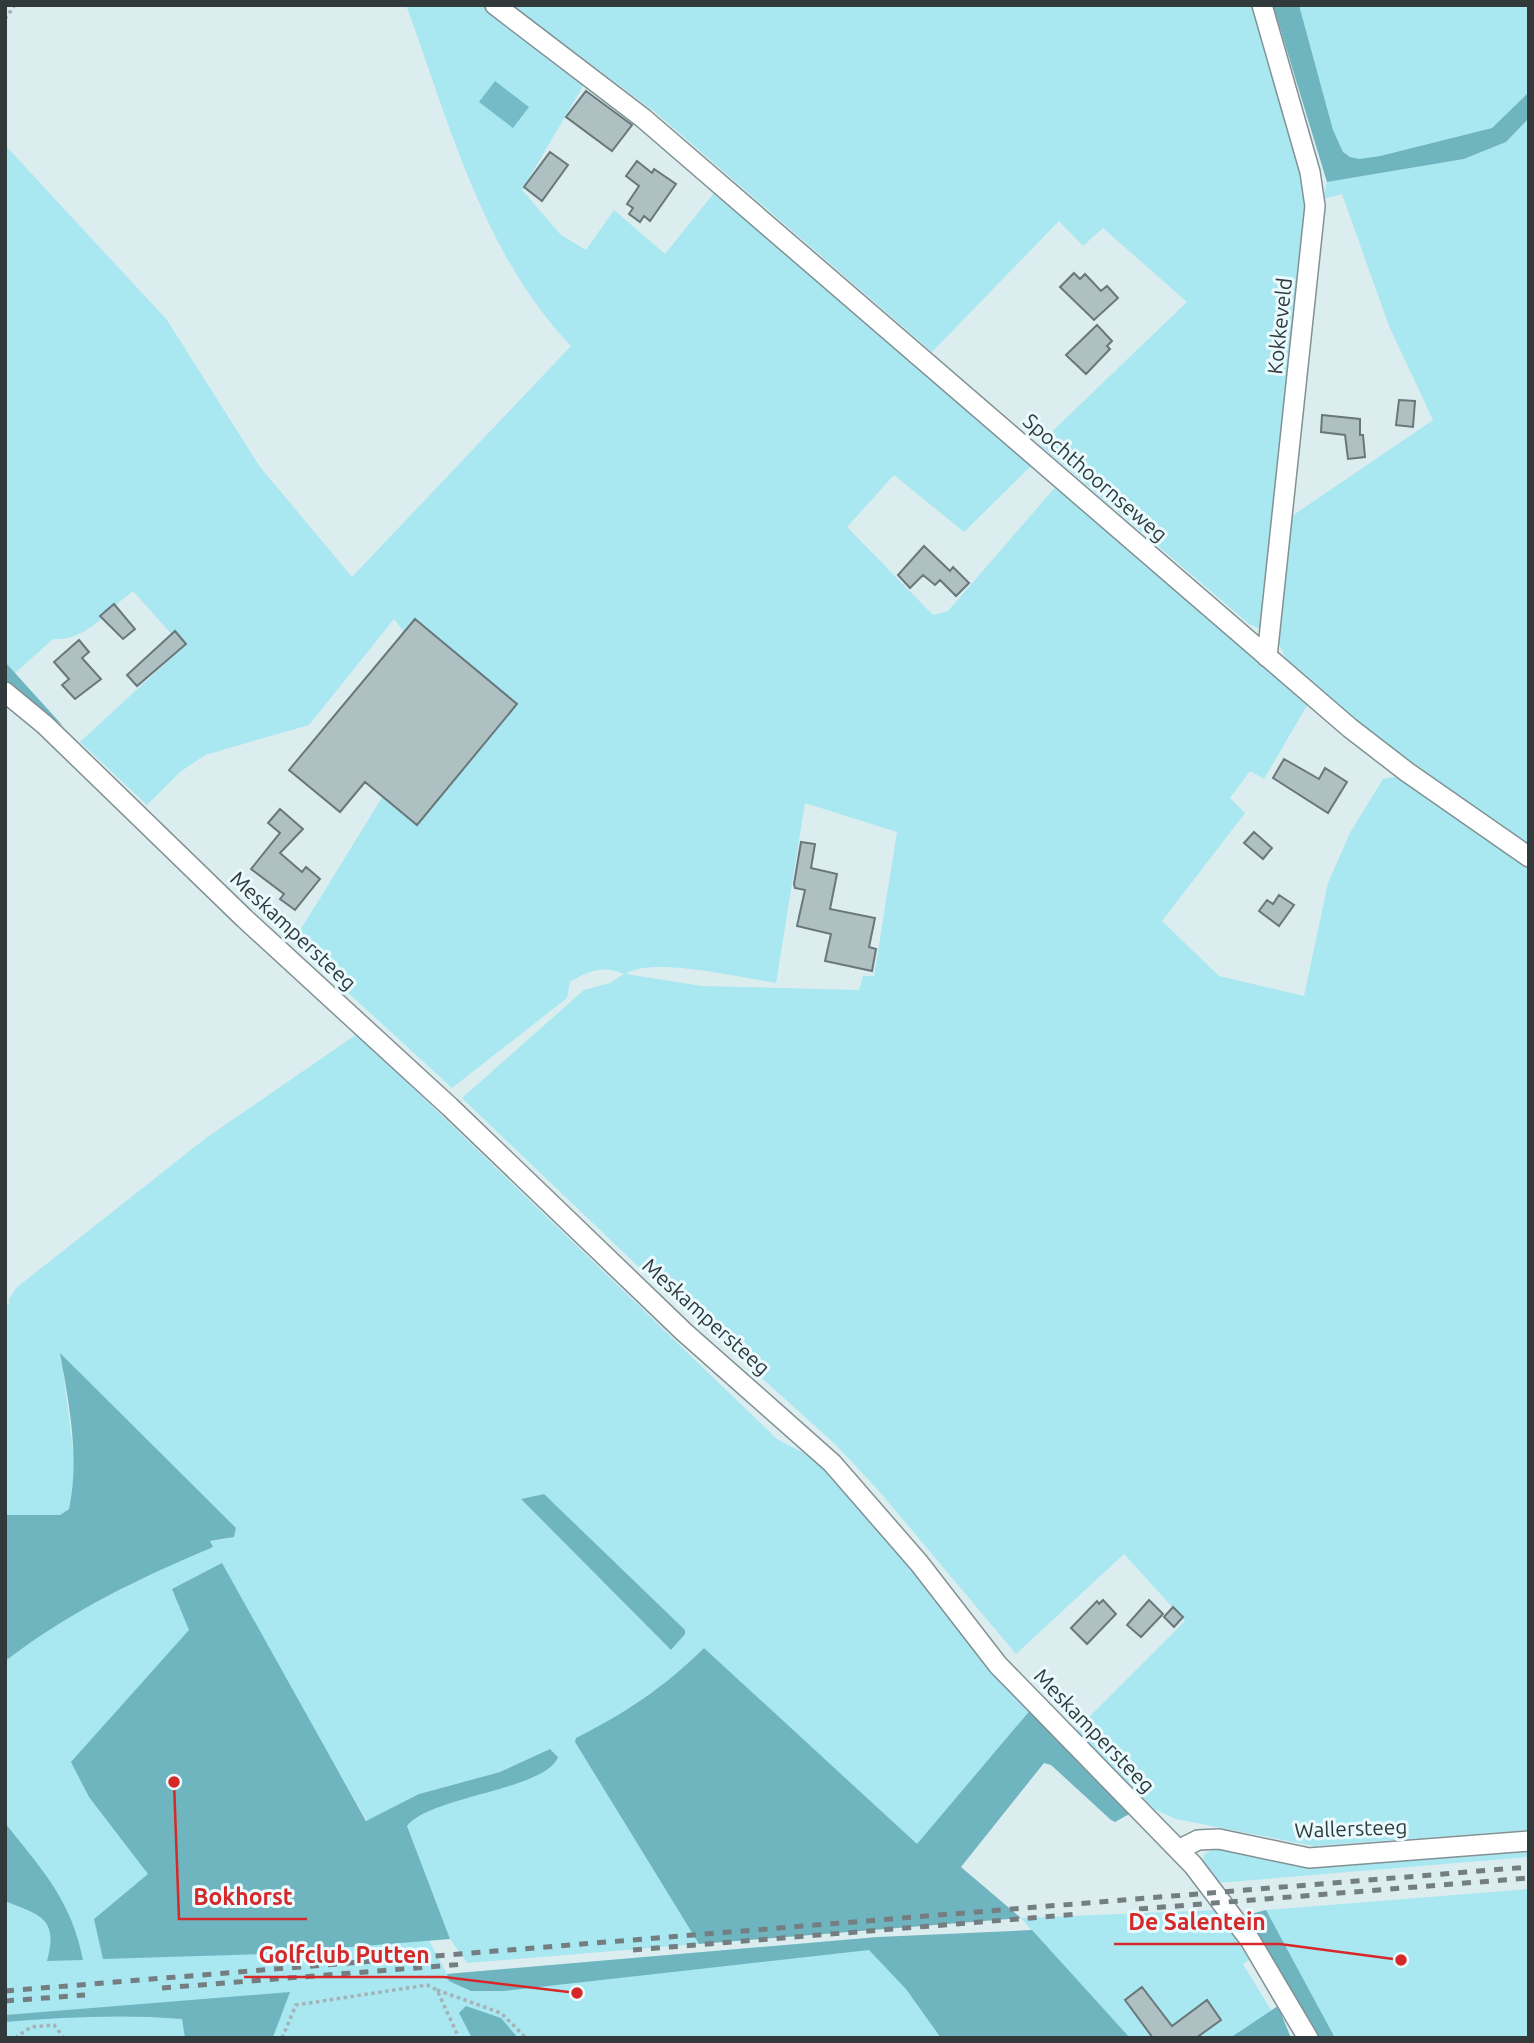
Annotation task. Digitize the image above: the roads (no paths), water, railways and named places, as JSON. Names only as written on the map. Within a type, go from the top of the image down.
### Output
[{"type":"street","name":"Spochthoornseweg","points":[[495,5],[643,118],[1391,761],[1529,857]]},
{"type":"street","name":"Kokkeveld","points":[[1262,5],[1310,172],[1315,206],[1267,657]]},
{"type":"street","name":"Meskampersteeg","points":[[5,692],[45,725],[244,918],[450,1107],[684,1332],[832,1462],[919,1563],[998,1665],[1180,1849],[1250,1940],[1308,2038]]},
{"type":"street","name":"Wallersteeg","points":[[1180,1849],[1198,1840],[1219,1839],[1309,1858],[1529,1841]]},
{"type":"railway","points":[[5,1991],[1529,1867]]},
{"type":"railway","points":[[1139,1909],[1529,1878]]},
{"type":"railway","points":[[633,1950],[1080,1914]]},
{"type":"railway","points":[[162,1988],[466,1964]]},
{"type":"railway","points":[[5,2001],[85,1995]]},
{"type":"place","name":"Bokhorst","points":[[174,1782]]},
{"type":"place","name":"De Salentein","points":[[1401,1960]]},
{"type":"place","name":"Golfclub Putten","points":[[577,1993]]}]
